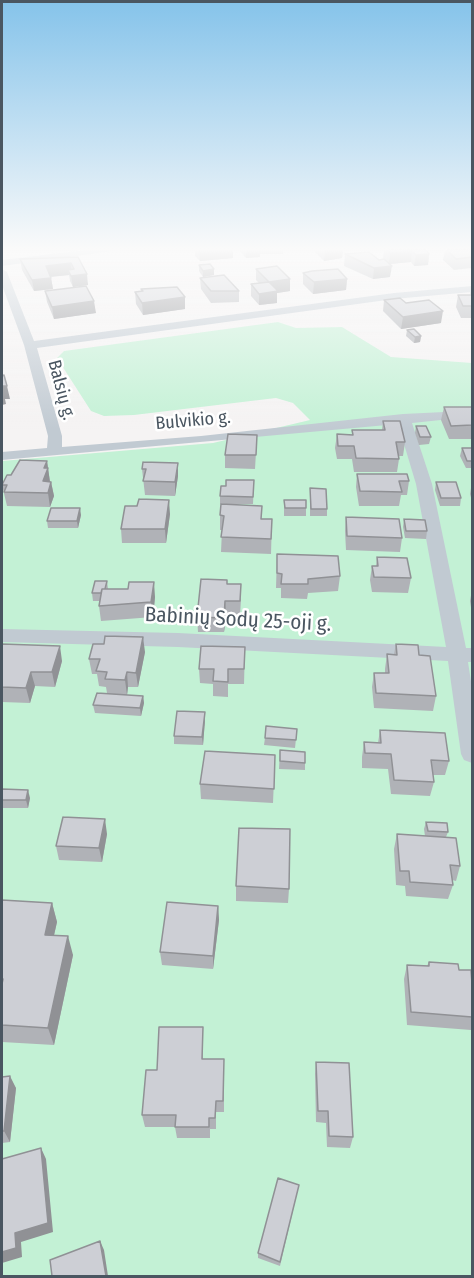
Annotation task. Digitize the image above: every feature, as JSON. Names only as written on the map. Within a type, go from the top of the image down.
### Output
[{"type":"street","name":"Balsių g.","points":[[16,310],[30,345],[55,435],[54,452]]},
{"type":"street","points":[[30,345],[293,310]]},
{"type":"street","name":"Bulvikio g.","points":[[2,456],[201,440],[460,414]]},
{"type":"street","points":[[403,418],[424,484],[465,655],[472,754]]},
{"type":"street","name":"Babinių Sodų 25-oji g.","points":[[2,636],[178,640],[465,655]]},
{"type":"green space","points":[[278,322],[296,328],[342,327],[391,357],[472,363],[472,1276],[2,1276],[2,461],[213,443],[310,420],[293,403],[276,398],[134,415],[104,416],[91,411],[57,358],[64,351]]},
{"type":"building","points":[[395,310],[443,311],[403,317]]},
{"type":"building","points":[[414,329],[421,336],[415,337],[407,330]]},
{"type":"building","points":[[4,375],[7,386],[2,386],[2,376]]},
{"type":"building","points":[[444,407],[472,407],[472,425],[451,426]]},
{"type":"building","points":[[383,421],[400,421],[405,442],[396,442],[399,459],[356,458],[354,446],[338,446],[337,434],[353,435],[352,430],[385,430]]},
{"type":"building","points":[[416,426],[426,426],[431,437],[420,437]]},
{"type":"building","points":[[228,434],[257,435],[256,455],[225,455]]},
{"type":"building","points":[[462,448],[472,448],[472,461],[467,461]]},
{"type":"building","points":[[20,460],[47,461],[44,468],[48,468],[43,481],[51,482],[48,493],[4,492],[7,485],[2,485],[7,475],[11,475]]},
{"type":"building","points":[[143,462],[178,463],[175,482],[143,481],[146,469],[142,469]]},
{"type":"building","points":[[357,474],[407,474],[409,481],[399,481],[402,492],[360,491]]},
{"type":"building","points":[[226,480],[254,480],[253,497],[220,496],[221,486],[226,486]]},
{"type":"building","points":[[436,482],[456,482],[461,498],[441,498]]},
{"type":"building","points":[[310,488],[326,489],[327,509],[311,509]]},
{"type":"building","points":[[139,499],[169,500],[165,529],[121,529],[125,506],[137,506]]},
{"type":"building","points":[[284,500],[306,500],[306,508],[285,508]]},
{"type":"building","points":[[221,504],[262,506],[261,519],[272,519],[271,539],[221,537],[224,516],[220,515]]},
{"type":"building","points":[[51,508],[80,508],[77,521],[47,521]]},
{"type":"building","points":[[346,517],[399,519],[402,538],[347,536]]},
{"type":"building","points":[[404,519],[425,520],[427,531],[406,531]]},
{"type":"building","points":[[277,554],[338,556],[340,576],[308,579],[308,584],[281,584],[282,574],[277,573]]},
{"type":"building","points":[[377,557],[407,558],[411,578],[374,577],[372,566],[378,566]]},
{"type":"building","points":[[201,579],[227,580],[227,584],[241,584],[240,601],[225,601],[224,618],[197,617]]},
{"type":"building","points":[[95,581],[107,581],[101,593],[92,593]]},
{"type":"building","points":[[129,582],[154,582],[151,602],[99,606],[102,589],[128,589]]},
{"type":"building","points":[[105,636],[143,637],[136,673],[127,672],[125,680],[105,679],[107,672],[96,671],[100,659],[89,659],[93,644],[104,644]]},
{"type":"building","points":[[2,644],[60,646],[52,672],[31,672],[26,688],[2,687]]},
{"type":"building","points":[[396,644],[418,645],[419,655],[430,656],[436,696],[376,693],[374,673],[389,673],[387,654],[397,655]]},
{"type":"building","points":[[201,646],[245,647],[244,669],[228,669],[228,682],[213,681],[214,669],[199,669]]},
{"type":"building","points":[[97,693],[143,696],[140,708],[93,705]]},
{"type":"building","points":[[177,711],[205,712],[202,737],[174,736]]},
{"type":"building","points":[[266,726],[297,729],[296,740],[265,738]]},
{"type":"building","points":[[380,730],[445,733],[449,761],[431,760],[434,782],[394,780],[391,754],[365,753],[364,742],[381,743]]},
{"type":"building","points":[[280,750],[305,752],[305,763],[280,761]]},
{"type":"building","points":[[205,751],[275,755],[274,789],[200,784]]},
{"type":"building","points":[[2,789],[28,790],[26,800],[2,800]]},
{"type":"building","points":[[63,817],[105,819],[99,848],[56,846]]},
{"type":"building","points":[[426,822],[447,823],[448,832],[428,831]]},
{"type":"building","points":[[239,828],[290,829],[289,889],[236,886]]},
{"type":"building","points":[[397,834],[456,838],[460,866],[450,865],[453,885],[410,882],[409,871],[400,871]]},
{"type":"building","points":[[2,900],[52,903],[45,935],[68,936],[48,1028],[2,1025]]},
{"type":"building","points":[[167,902],[218,906],[213,956],[160,952]]},
{"type":"building","points":[[429,962],[458,964],[459,970],[471,970],[472,1017],[411,1012],[407,965],[429,966]]},
{"type":"building","points":[[159,1027],[203,1027],[202,1059],[224,1059],[223,1101],[216,1101],[215,1118],[209,1118],[209,1127],[175,1127],[176,1115],[142,1115],[146,1070],[157,1070]]},
{"type":"building","points":[[316,1062],[349,1063],[353,1137],[329,1136],[328,1111],[318,1111]]},
{"type":"building","points":[[10,1076],[4,1131],[2,1131],[2,1077]]},
{"type":"building","points":[[41,1148],[48,1223],[15,1233],[16,1248],[2,1252],[2,1159]]},
{"type":"building","points":[[278,1178],[299,1185],[280,1262],[258,1253]]},
{"type":"building","points":[[100,1241],[106,1276],[52,1276],[50,1260]]}]
